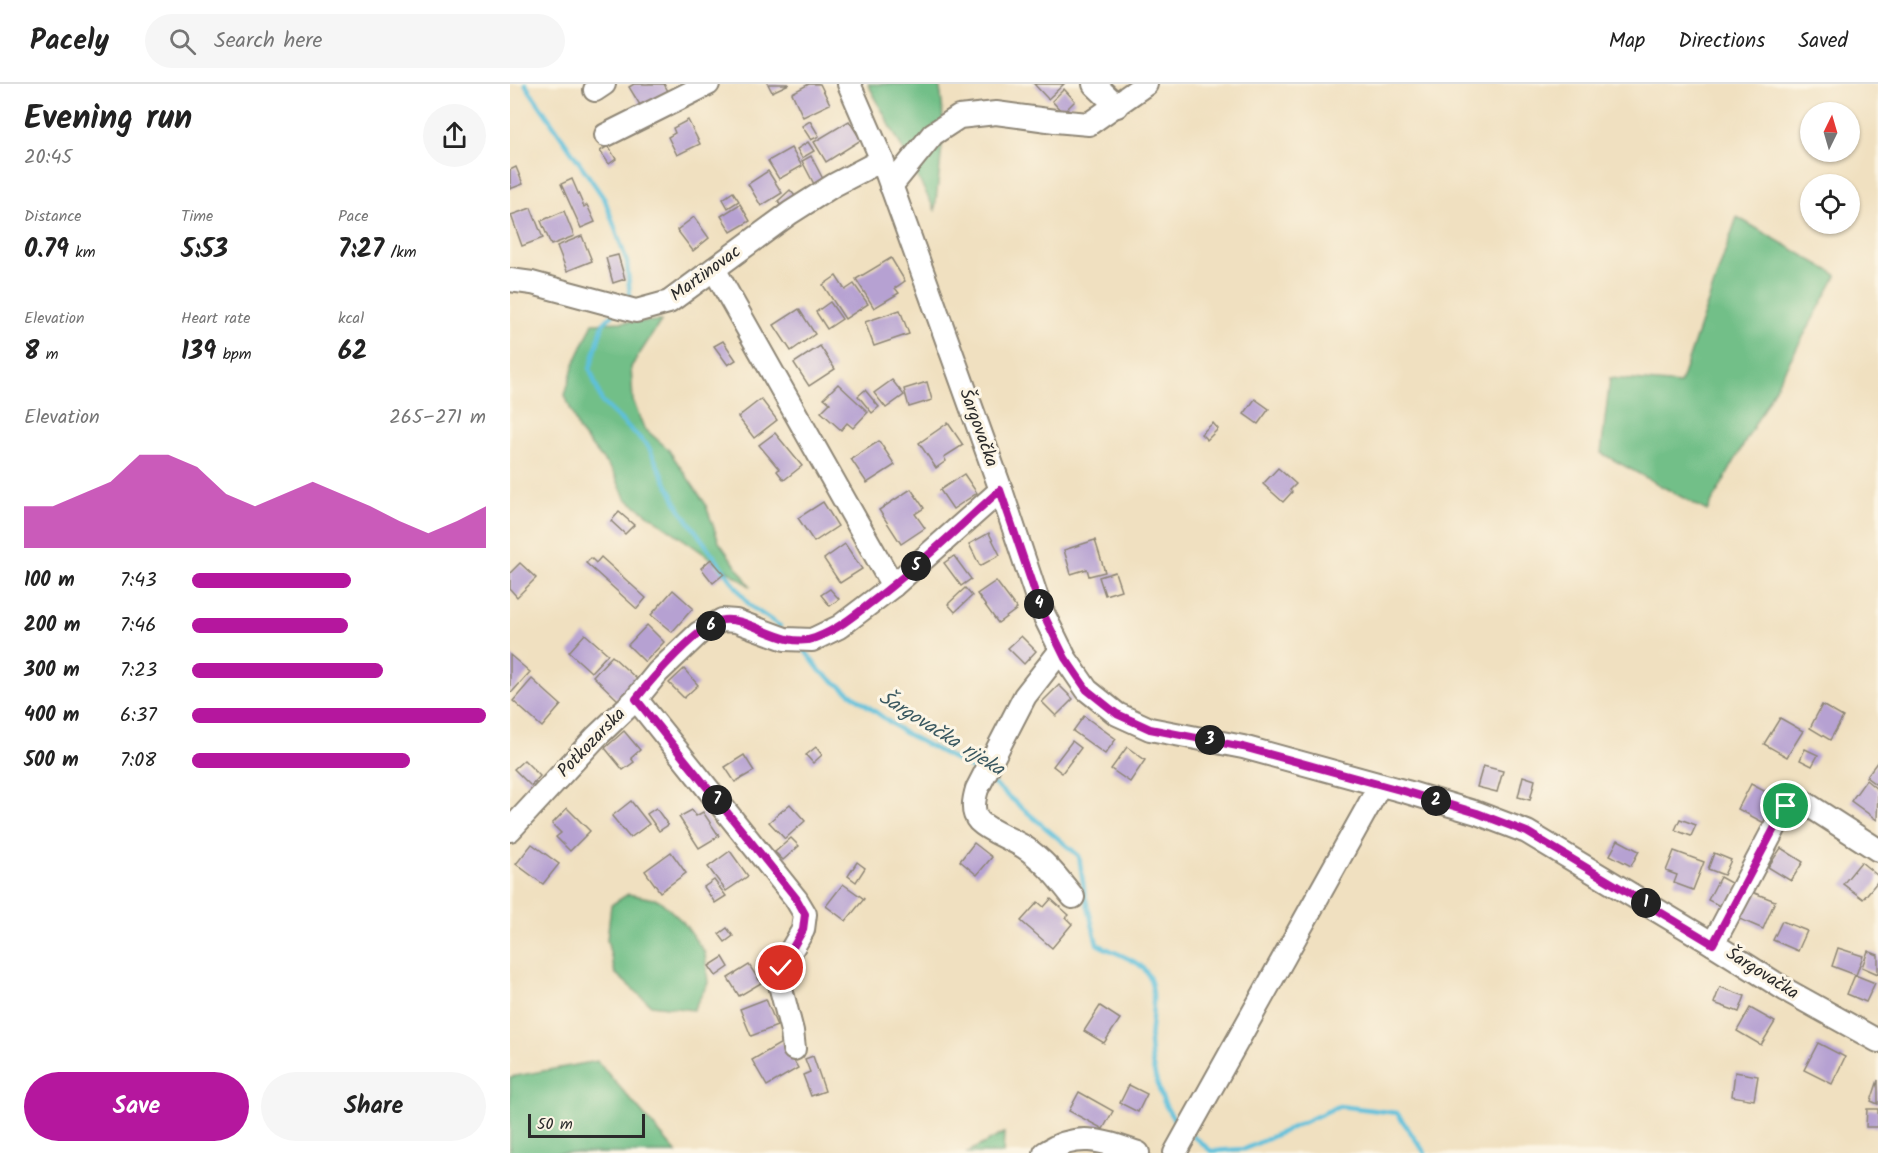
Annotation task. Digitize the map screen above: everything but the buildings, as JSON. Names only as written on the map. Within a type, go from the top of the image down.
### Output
[{"type":"street","points":[[606,135],[708,84]]},
{"type":"street","name":"Šargovačka","points":[[849,84],[882,160],[1040,607],[1065,658],[1087,690],[1117,714],[1150,729],[1243,747],[1477,813],[1527,832],[1786,990],[1878,1041]]},
{"type":"street","points":[[1094,84],[1117,106]]},
{"type":"street","points":[[891,186],[933,134],[959,117],[996,113],[1089,124],[1146,84]]},
{"type":"street","name":"Martinovac","points":[[510,280],[532,283],[636,311],[669,302],[790,213],[834,185],[882,160]]},
{"type":"street","points":[[714,269],[893,586]]},
{"type":"street","name":"Potkozarska","points":[[510,830],[596,737],[636,699],[658,672],[699,633],[722,620],[736,621],[785,639],[812,640],[839,627],[893,586],[1000,490]]},
{"type":"street","points":[[1061,650],[1025,696],[982,780],[974,799],[974,812],[979,820],[1024,847],[1050,867],[1073,897]]},
{"type":"street","points":[[636,699],[796,898],[805,914],[803,930],[781,968],[780,985],[792,1030],[794,1049]]},
{"type":"street","points":[[1183,1138],[1380,785]]},
{"type":"street","points":[[1713,944],[1786,806],[1802,801],[1877,846]]},
{"type":"street","points":[[1045,1153],[1055,1146],[1084,1138],[1138,1153]]},
{"type":"green space","points":[[868,84],[939,84],[943,131],[935,210]]},
{"type":"green space","points":[[1737,217],[1837,275],[1707,511],[1601,453],[1610,378],[1680,384]]},
{"type":"green space","points":[[661,321],[631,367],[633,401],[644,428],[668,449],[705,503],[719,542],[751,587],[625,498],[614,473],[579,431],[565,395],[574,364],[593,323]]},
{"type":"green space","points":[[628,894],[659,900],[683,922],[705,953],[708,983],[693,1010],[651,1005],[615,973],[607,940],[611,905]]},
{"type":"green space","points":[[597,1061],[677,1153],[510,1153],[510,1077]]},
{"type":"green space","points":[[1004,1133],[1003,1153],[966,1153]]},
{"type":"waterway","name":"Šargovačka rijeka","points":[[525,84],[605,200],[627,262],[630,296],[626,300]]},
{"type":"waterway","name":"Šargovačka rijeka","points":[[614,313],[603,324],[590,369],[602,402],[648,446],[679,508],[750,606],[780,626]]},
{"type":"waterway","name":"Šargovačka rijeka","points":[[803,648],[820,671],[903,732],[978,772]]},
{"type":"waterway","name":"Šargovačka rijeka","points":[[989,780],[1079,856],[1085,895],[1097,944],[1133,961],[1148,974],[1153,993],[1150,1043],[1155,1077],[1163,1100],[1182,1127]]},
{"type":"waterway","name":"Šargovačka rijeka","points":[[1193,1136],[1211,1151],[1245,1149],[1339,1106],[1397,1113],[1425,1153]]},
{"type":"route","points":[[781,968],[803,930],[805,914],[796,898],[636,699],[658,672],[699,633],[722,620],[736,621],[785,639],[812,640],[839,627],[893,586],[1000,490],[1040,607],[1065,658],[1087,690],[1117,714],[1150,729],[1243,747],[1407,792],[1477,813],[1527,832],[1713,944],[1786,806]]}]
